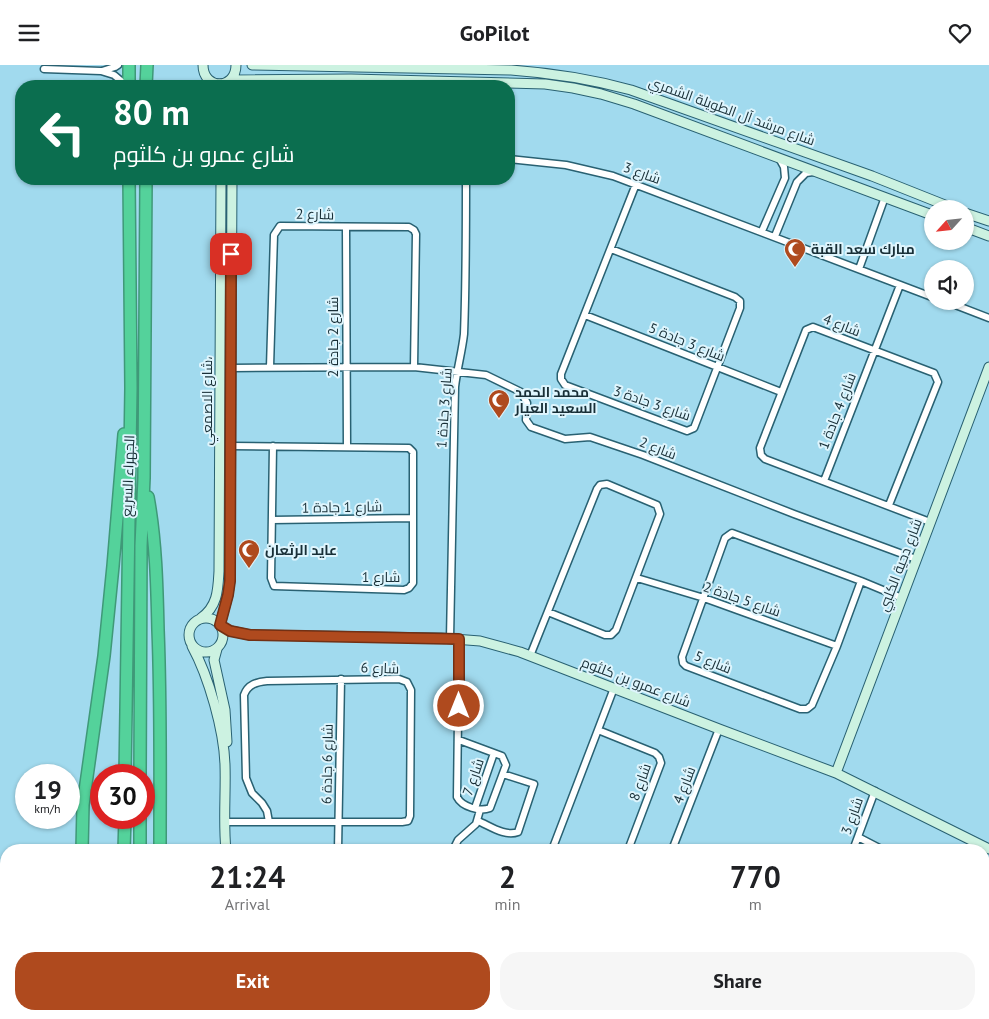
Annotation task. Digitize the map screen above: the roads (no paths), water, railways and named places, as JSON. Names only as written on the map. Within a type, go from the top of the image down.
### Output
[{"type":"highway","points":[[128,80],[129,65]]},
{"type":"highway","points":[[146,80],[147,65]]},
{"type":"highway","name":"الجهراء السريع","points":[[126,764],[131,388],[130,185]]},
{"type":"highway","name":"الجهراء السريع","points":[[140,764],[146,185]]},
{"type":"highway","points":[[82,844],[83,805],[105,648],[116,536],[121,459],[131,388]]},
{"type":"highway","points":[[144,478],[153,527],[158,608],[160,844]]},
{"type":"highway","points":[[161,789],[166,844]]},
{"type":"highway","points":[[124,844],[125,829]]},
{"type":"highway","points":[[140,829],[140,844]]},
{"type":"street","points":[[101,71],[118,65]]},
{"type":"street","points":[[229,80],[236,72],[236,65]]},
{"type":"street","name":"شارع مرشد آل الطويلة الشمري","points":[[252,65],[546,72],[599,81],[631,90],[872,176],[924,202]]},
{"type":"street","points":[[281,67],[276,69],[274,73],[276,78],[281,80]]},
{"type":"street","points":[[203,68],[209,80]]},
{"type":"street","points":[[396,80],[400,75],[415,74],[416,68]]},
{"type":"street","points":[[44,69],[101,71],[114,75],[120,80]]},
{"type":"street","points":[[432,80],[429,78],[431,74],[448,72],[454,69]]},
{"type":"street","name":"شارع مرشد آل الطويلة الشمري","points":[[281,80],[396,80]]},
{"type":"street","name":"شارع مرشد آل الطويلة الشمري","points":[[515,83],[573,88],[601,94],[688,124],[924,212]]},
{"type":"street","points":[[688,124],[689,119],[695,115],[712,122],[722,123]]},
{"type":"street","points":[[762,231],[785,179],[784,167],[779,158]]},
{"type":"street","name":"شارع 3","points":[[515,160],[566,165],[613,176],[924,294]]},
{"type":"street","points":[[774,236],[797,182],[806,173],[815,172]]},
{"type":"street","name":"شارع الاصمعي،","points":[[201,618],[209,612],[215,602],[219,571],[222,185]]},
{"type":"street","name":"شارع الاصمعي،","points":[[220,626],[230,581],[232,185]]},
{"type":"street","name":"شارع 3 جادة 1","points":[[454,639],[456,372],[460,361],[464,334],[466,185]]},
{"type":"street","name":"شارع 3 جادة 3","points":[[611,249],[740,301],[740,308],[718,367],[694,428],[690,430],[565,385],[561,379],[561,374],[636,185]]},
{"type":"street","points":[[858,269],[885,197],[902,198],[924,204]]},
{"type":"street","points":[[974,216],[989,221]]},
{"type":"street","name":"شارع 2","points":[[270,367],[274,235],[280,226],[409,227],[414,230],[416,234],[414,367]]},
{"type":"street","name":"شارع 2 جادة 2","points":[[346,228],[347,446]]},
{"type":"street","points":[[974,230],[989,236]]},
{"type":"street","name":"شارع 4 جادة 1","points":[[824,481],[900,285]]},
{"type":"street","points":[[968,310],[989,318]]},
{"type":"street","name":"شارع 3 جادة 5","points":[[585,315],[781,392]]},
{"type":"street","name":"شارع 4","points":[[889,505],[938,382],[934,373],[813,327],[809,328],[806,330],[781,392],[760,449],[761,455],[765,459],[930,522]]},
{"type":"street","name":"شارع 2","points":[[231,367],[414,367],[486,375],[522,392],[526,398],[525,414],[531,427],[559,438],[590,437],[634,452],[916,559]]},
{"type":"street","name":"شارع دحية الكلبي","points":[[836,773],[989,367]]},
{"type":"street","points":[[972,409],[989,381]]},
{"type":"street","name":"شارع 1","points":[[230,446],[273,446],[347,446],[406,447],[411,449],[413,583],[409,588],[404,590],[274,586],[271,578],[273,446]]},
{"type":"street","points":[[530,656],[597,489],[603,484],[607,484],[655,503],[660,509],[660,514],[616,631],[611,635],[605,635],[548,612]]},
{"type":"street","name":"شارع 1 جادة 1","points":[[272,520],[413,518]]},
{"type":"street","name":"شارع 5","points":[[861,581],[837,646],[812,705],[807,709],[800,709],[685,665],[682,657],[725,537],[732,533],[861,581],[902,598]]},
{"type":"street","name":"شارع 5 جادة 2","points":[[637,578],[704,598],[837,646]]},
{"type":"street","points":[[225,764],[228,746],[226,720],[214,654],[223,638],[220,626],[215,620],[201,618],[189,630],[189,641],[199,660],[221,733],[225,764],[226,844]]},
{"type":"street","name":"شارع عمرو بن كلثوم","points":[[220,626],[230,631],[250,635],[480,641],[530,656],[836,773],[979,844]]},
{"type":"street","name":"شارع عمرو بن كلثوم","points":[[217,648],[230,640],[250,635]]},
{"type":"street","name":"شارع 7","points":[[454,639],[459,740],[457,797],[462,803],[477,809],[490,808],[506,765],[505,760],[502,756],[459,740]]},
{"type":"street","points":[[192,646],[201,652],[212,651],[217,648]]},
{"type":"street","name":"شارع 6 جادة 6","points":[[338,844],[341,679]]},
{"type":"street","name":"شارع 6","points":[[225,822],[402,823],[408,821],[410,816],[410,687],[407,682],[399,679],[267,681],[252,684],[246,689],[244,695],[246,778],[252,793],[267,811],[268,822]]},
{"type":"street","points":[[554,844],[614,688]]},
{"type":"street","name":"شارع 4","points":[[674,844],[719,729]]},
{"type":"street","name":"شارع 8","points":[[598,730],[655,753],[661,760],[630,844]]},
{"type":"street","name":"شارع 7","points":[[478,821],[477,809],[494,753]]},
{"type":"street","points":[[456,844],[478,821],[507,834],[518,832],[534,783],[503,774]]},
{"type":"street","name":"شارع 3","points":[[855,844],[874,791]]},
{"type":"street","points":[[858,837],[871,844]]},
{"type":"place","name":"مبارك سعد القبة","points":[[795,268]]},
{"type":"place","name":"محمد الحمد السعيد العيار","points":[[499,419]]},
{"type":"place","name":"عايد الرثعان","points":[[249,569]]}]
